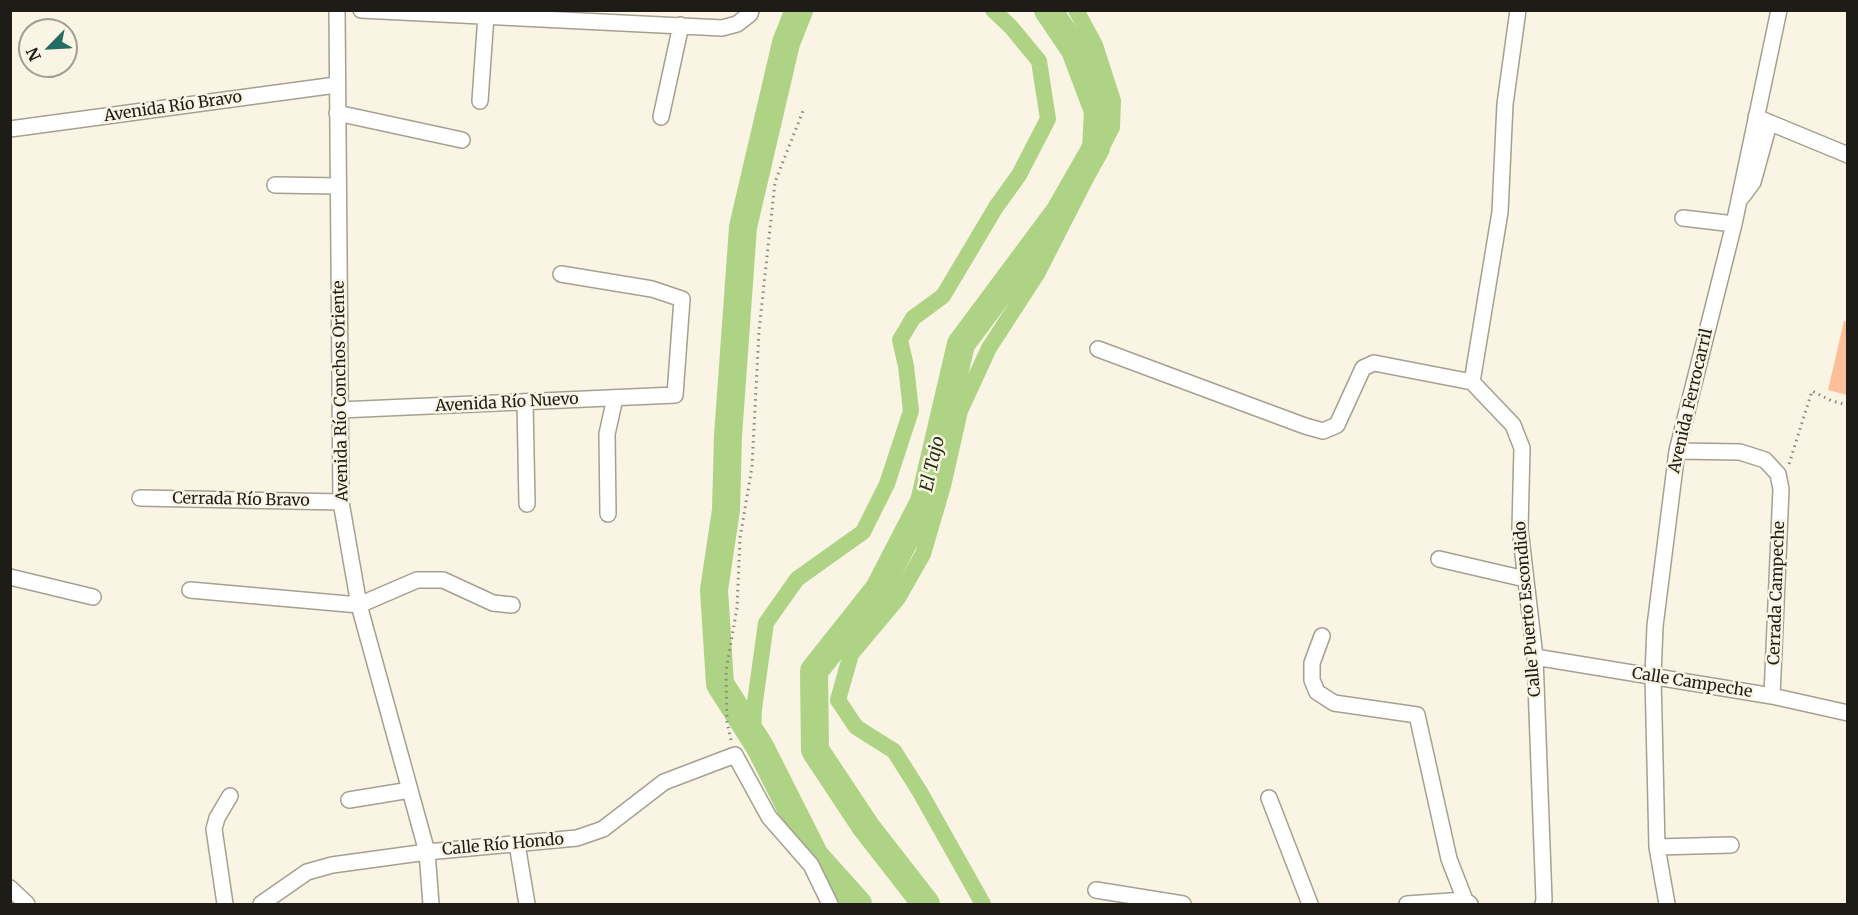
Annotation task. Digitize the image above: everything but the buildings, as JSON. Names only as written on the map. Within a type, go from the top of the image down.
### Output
[{"type":"street","name":"Avenida Río Conchos Oriente","points":[[337,10],[341,502],[359,604],[427,852],[431,904]]},
{"type":"street","points":[[361,10],[486,15],[528,14],[722,27],[737,24],[750,14],[751,10]]},
{"type":"street","points":[[1098,349],[1323,431],[1337,425],[1363,368],[1374,363],[1472,382],[1500,212],[1504,104],[1518,10]]},
{"type":"street","points":[[1779,10],[1763,121],[1848,155]]},
{"type":"street","points":[[480,101],[486,15]]},
{"type":"street","points":[[661,117],[681,25]]},
{"type":"street","name":"Avenida Río Bravo","points":[[10,129],[336,85]]},
{"type":"street","points":[[337,113],[462,140]]},
{"type":"street","name":"Avenida Ferrocarril","points":[[1667,904],[1657,847],[1653,676],[1655,626],[1677,451],[1738,202],[1753,182],[1763,121]]},
{"type":"street","points":[[275,185],[338,186]]},
{"type":"street","points":[[1683,218],[1734,224]]},
{"type":"street","name":"Avenida Río Nuevo","points":[[340,410],[675,395],[682,298],[652,289],[561,274]]},
{"type":"street","name":"Calle Puerto Escondido","points":[[1472,382],[1513,425],[1522,448],[1520,529],[1535,657],[1543,904]]},
{"type":"street","points":[[608,514],[607,434],[615,398]]},
{"type":"street","points":[[525,402],[527,504]]},
{"type":"street","points":[[1677,451],[1740,452],[1765,460],[1778,474],[1781,489]]},
{"type":"street","name":"Cerrada Campeche","points":[[1772,696],[1781,489]]},
{"type":"street","name":"Cerrada Río Bravo","points":[[140,498],[341,502]]},
{"type":"street","points":[[1439,559],[1525,579]]},
{"type":"street","points":[[10,577],[93,597]]},
{"type":"street","points":[[190,590],[359,604],[417,580],[443,580],[493,603],[512,605]]},
{"type":"street","points":[[1322,636],[1312,663],[1311,680],[1317,692],[1334,703],[1417,715],[1449,859],[1467,902],[1407,904]]},
{"type":"street","name":"Calle Campeche","points":[[1535,657],[1772,696],[1848,713]]},
{"type":"street","points":[[735,755],[769,817],[811,865],[830,904]]},
{"type":"street","name":"Calle Río Hondo","points":[[261,904],[308,872],[332,865],[427,852],[577,838],[603,829],[664,782],[735,755]]},
{"type":"street","points":[[349,800],[410,790]]},
{"type":"street","points":[[225,904],[214,829],[217,818],[230,796]]},
{"type":"street","points":[[1269,798],[1310,904]]},
{"type":"street","points":[[517,843],[527,904]]},
{"type":"street","points":[[1657,847],[1731,845]]},
{"type":"street","points":[[10,888],[27,904]]},
{"type":"street","points":[[1096,890],[1183,904]]},
{"type":"path","points":[[735,755],[727,722],[726,671],[737,608],[740,537],[752,467],[760,319],[775,182],[803,111]]},
{"type":"path","points":[[1781,489],[1812,391],[1848,405]]},
{"type":"shaded area","points":[[1844,321],[1848,322],[1847,395],[1828,390]]},
{"type":"waterway","points":[[799,10],[786,43],[743,227],[728,436],[726,510],[714,590],[720,684],[760,747],[815,856],[858,904]]},
{"type":"waterway","points":[[753,736],[754,709],[766,623],[797,579],[863,532],[887,484],[911,411],[906,366],[900,340],[913,318],[943,296],[996,207],[1019,175],[1048,119],[1039,61],[1011,27],[993,10]]},
{"type":"waterway","name":"El Tajo","points":[[926,904],[866,827],[815,750],[814,671],[879,589],[924,502],[961,344],[1060,211],[1096,148],[1098,111],[1075,50],[1048,10]]},
{"type":"waterway","points":[[983,904],[920,792],[894,751],[856,727],[838,700],[851,654],[898,598],[923,554],[943,486],[960,411],[989,348],[1037,274],[1112,127],[1113,101],[1095,45],[1076,10]]}]
